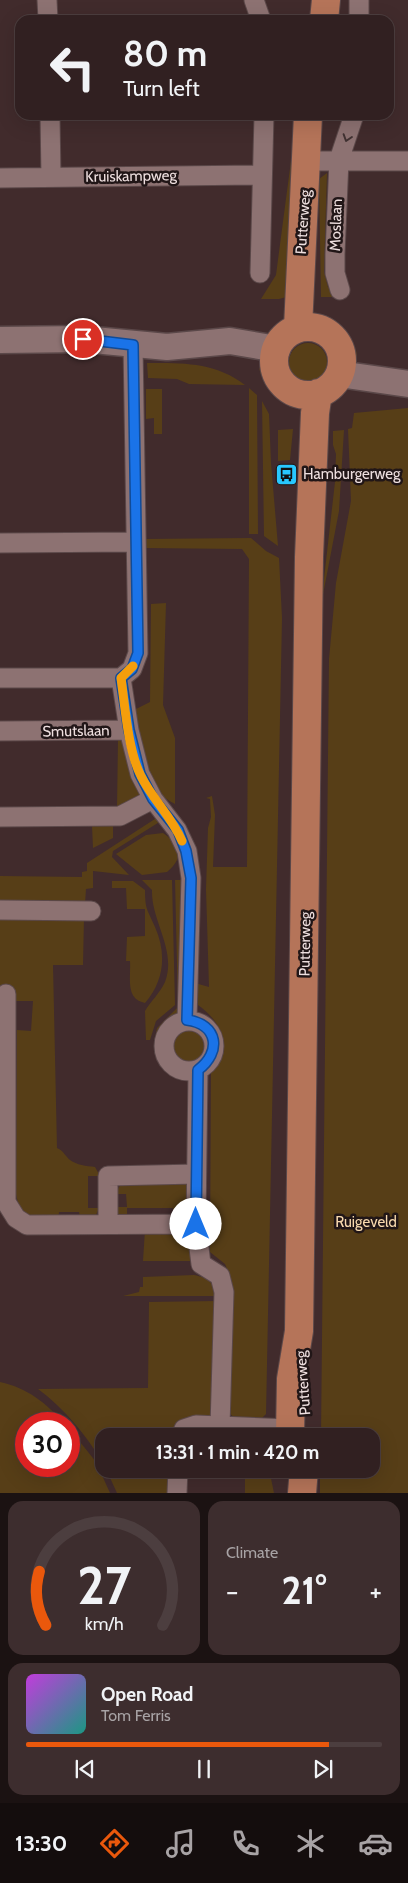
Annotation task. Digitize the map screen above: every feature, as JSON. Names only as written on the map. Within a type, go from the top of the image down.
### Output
[{"type":"main road","points":[[309,0],[309,15]]},
{"type":"main road","points":[[324,15],[326,0]]},
{"type":"main road","name":"Putterweg","points":[[307,328],[308,120]]},
{"type":"main road","name":"Putterweg","points":[[307,328],[328,160],[319,120]]},
{"type":"main road","points":[[307,328],[330,335],[336,341],[341,366],[327,389],[309,393],[282,383],[276,356],[282,338],[307,328]]},
{"type":"main road","name":"Putterweg","points":[[295,1428],[291,1379],[299,1331],[309,557],[315,413],[309,393]]},
{"type":"main road","points":[[290,1478],[291,1493]]},
{"type":"main road","points":[[302,1493],[303,1478]]},
{"type":"street","points":[[47,0],[48,15]]},
{"type":"street","points":[[254,0],[259,15]]},
{"type":"street","points":[[359,0],[359,15]]},
{"type":"street","points":[[50,120],[51,176]]},
{"type":"street","points":[[260,273],[264,120]]},
{"type":"street","name":"Moslaan","points":[[340,290],[335,273],[328,160],[351,120]]},
{"type":"street","points":[[328,160],[408,160]]},
{"type":"street","name":"Kruiskampweg","points":[[0,178],[262,174]]},
{"type":"street","points":[[0,340],[83,339],[133,345],[189,346],[211,354],[276,356]]},
{"type":"street","points":[[0,678],[121,678],[132,669],[138,653],[133,345]]},
{"type":"street","points":[[341,366],[369,363],[408,377]]},
{"type":"street","points":[[341,366],[408,384]]},
{"type":"street","points":[[0,543],[136,542]]},
{"type":"street","name":"Smutslaan","points":[[0,732],[129,730],[121,678]]},
{"type":"street","points":[[129,730],[140,774],[153,799],[178,830],[190,869],[187,1020]]},
{"type":"street","points":[[0,817],[120,816],[153,799]]},
{"type":"street","points":[[0,910],[90,911]]},
{"type":"street","points":[[6,994],[6,1202],[16,1218],[27,1225],[196,1224]]},
{"type":"street","points":[[187,1020],[204,1026],[211,1033],[214,1042],[213,1053],[208,1062],[198,1070],[180,1070],[171,1064],[165,1055],[164,1037],[170,1028],[187,1020]]},
{"type":"street","points":[[198,1070],[196,1224],[201,1264],[220,1276],[224,1292],[220,1426]]},
{"type":"street","points":[[108,1224],[108,1176],[196,1174]]},
{"type":"street","name":"Putterweg","points":[[187,1428],[196,1425],[239,1428]]},
{"type":"street","points":[[177,1493],[178,1478]]},
{"type":"green space","points":[[297,120],[294,295],[279,299],[261,299],[276,275]]},
{"type":"green space","points":[[327,173],[324,272],[328,287],[335,297],[321,297],[319,179]]},
{"type":"green space","points":[[323,316],[335,320],[356,350],[357,356],[343,347]]},
{"type":"green space","points":[[308,343],[321,349],[327,362],[321,375],[308,381],[295,375],[289,362],[295,349]]},
{"type":"green space","points":[[147,363],[198,365],[234,377],[245,385],[189,384],[177,379],[148,378]]},
{"type":"green space","points":[[259,368],[280,385],[294,408],[281,401],[267,388]]},
{"type":"green space","points":[[249,388],[257,395],[258,534],[249,534]]},
{"type":"green space","points":[[146,389],[162,389],[162,434],[154,434],[154,418],[146,419]]},
{"type":"green space","points":[[262,401],[269,414],[278,546],[264,536]]},
{"type":"green space","name":"Ruigeveld","points":[[408,408],[408,1493],[320,1493],[320,1478],[380,1478],[380,1428],[321,1428],[329,659],[336,583],[351,501],[348,429],[352,428],[354,413]]},
{"type":"green space","points":[[293,429],[290,460],[278,461],[278,430]]},
{"type":"green space","points":[[344,430],[339,511],[321,605],[335,482],[336,454],[333,445],[333,431]]},
{"type":"green space","points":[[251,538],[266,551],[279,558],[282,618],[266,1414],[262,1418],[236,1419],[229,1413],[232,1281],[225,1264],[210,1252],[211,1068],[218,1059],[223,1042],[218,1026],[198,1005],[195,983],[209,987],[206,889],[208,828],[211,817],[210,799],[206,798],[212,796],[215,815],[213,867],[247,867],[249,559],[242,549],[144,548],[144,539]]},
{"type":"green space","points":[[166,603],[163,705],[175,738],[175,804],[156,791],[145,773],[139,746],[136,709],[150,702],[151,604]]},
{"type":"green space","points":[[118,739],[126,739],[144,796],[117,810]]},
{"type":"green space","points":[[158,817],[161,821],[113,851],[112,857],[129,875],[93,871],[93,888],[86,889],[85,904],[0,904],[0,876],[82,877],[82,872],[87,871],[87,863]]},
{"type":"green space","points":[[92,826],[113,826],[113,838],[93,848]]},
{"type":"green space","points":[[163,833],[173,842],[178,851],[173,867],[167,872],[142,875],[116,854],[146,835]]},
{"type":"green space","points":[[142,880],[172,880],[175,1005],[156,1021],[150,1040],[146,1040],[145,1011],[165,982],[168,958],[155,913],[152,890]]},
{"type":"green space","points":[[175,880],[181,880],[182,1010],[166,1025],[160,1037],[155,1038],[157,1028],[178,1007]]},
{"type":"green space","points":[[112,881],[133,881],[145,890],[146,906],[159,937],[162,967],[156,986],[145,1003],[134,997],[130,987],[130,961],[126,961],[127,937],[145,936],[145,909],[127,909],[126,888],[112,888]]},
{"type":"green space","points":[[0,917],[84,917],[83,965],[53,965],[57,1148],[73,1162],[95,1167],[100,1176],[88,1176],[88,1208],[99,1208],[95,1217],[80,1218],[79,1212],[59,1212],[58,1220],[25,1215],[19,1207],[16,1194],[17,1030],[31,1031],[33,1001],[15,1001],[0,992]]},
{"type":"green space","points":[[188,1030],[200,1034],[204,1046],[200,1058],[188,1062],[176,1058],[172,1046],[176,1034]]},
{"type":"green space","points":[[188,1183],[193,1214],[174,1217],[173,1208],[127,1208],[127,1219],[119,1215],[115,1207],[127,1207],[126,1194],[115,1194],[121,1184]]},
{"type":"green space","points":[[145,1230],[187,1232],[192,1238],[192,1261],[143,1261]]},
{"type":"green space","points":[[194,1275],[209,1281],[214,1287],[217,1296],[123,1296],[139,1292],[140,1287],[143,1287],[143,1277]]},
{"type":"green space","points":[[218,1301],[212,1414],[187,1428],[95,1428],[95,1450],[80,1430],[80,1412],[64,1412],[38,1389],[148,1388],[149,1302]]},
{"type":"green space","points":[[0,1382],[28,1392],[54,1412],[15,1412],[15,1477],[80,1477],[80,1442],[95,1461],[95,1478],[103,1478],[110,1493],[0,1493]]},
{"type":"green space","points":[[110,1478],[170,1478],[169,1493],[117,1493]]},
{"type":"green space","points":[[245,1478],[271,1478],[274,1493],[245,1493]]},
{"type":"slow traffic","points":[[133,666],[121,678],[129,730],[140,774],[153,799],[178,830],[182,841]]},
{"type":"place","name":"Hamburgerweg","points":[[287,474]]},
{"type":"route","points":[[83,339],[133,345],[138,653],[132,669],[121,678],[129,730],[140,774],[153,799],[178,830],[186,851],[191,878],[187,1020],[204,1026],[211,1033],[214,1042],[213,1053],[208,1062],[198,1070],[196,1224]]}]
